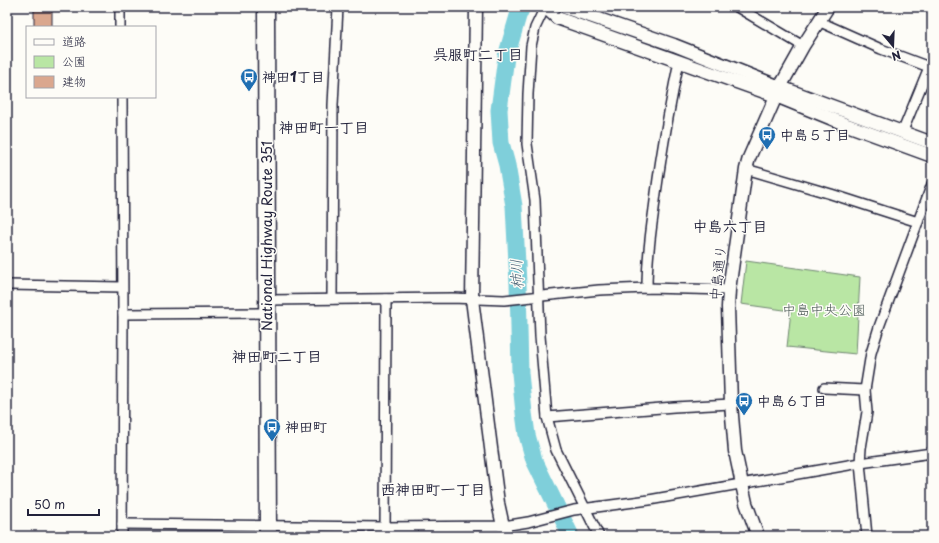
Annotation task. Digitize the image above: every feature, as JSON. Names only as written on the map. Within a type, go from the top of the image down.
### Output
[{"type":"highway","name":"National Highway Route 351","points":[[266,7],[268,531]]},
{"type":"street","points":[[120,7],[120,26]]},
{"type":"street","points":[[332,299],[331,216],[333,105],[338,7]]},
{"type":"street","points":[[476,7],[472,299],[494,473],[505,531]]},
{"type":"street","points":[[599,536],[556,450],[547,417],[536,296],[535,200],[527,144],[528,94],[534,34],[535,28],[545,7],[557,18],[679,61],[778,91],[932,143]]},
{"type":"street","points":[[564,7],[674,45],[778,91],[847,125],[932,156]]},
{"type":"street","points":[[737,7],[803,46]]},
{"type":"street","name":"中島通り","points":[[758,536],[746,503],[735,452],[731,404],[728,307],[729,290],[746,169],[749,158],[778,91],[803,46],[828,7]]},
{"type":"street","points":[[818,21],[881,49],[931,63],[902,133]]},
{"type":"street","points":[[647,288],[647,262],[656,193],[664,138],[679,61]]},
{"type":"street","points":[[122,98],[122,536]]},
{"type":"street","points":[[746,169],[918,222]]},
{"type":"street","points":[[867,536],[860,463],[867,412],[865,390],[872,353],[880,327],[932,184]]},
{"type":"street","points":[[7,284],[122,287]]},
{"type":"street","points":[[123,314],[267,306],[332,299],[504,300],[599,290],[647,288],[729,290]]},
{"type":"street","points":[[385,532],[386,299]]},
{"type":"street","points":[[824,388],[865,390]]},
{"type":"street","points":[[547,417],[681,406],[731,404]]},
{"type":"street","points":[[122,524],[268,531],[505,531],[574,510],[649,500],[860,463],[932,453]]},
{"type":"green space","name":"中島中央公園","points":[[746,261],[860,277],[856,354],[787,347],[791,311],[741,304]]},
{"type":"building","points":[[34,7],[52,7],[52,26],[34,26]]},
{"type":"waterway","name":"柿川","points":[[522,7],[506,57],[499,110],[501,143],[507,165],[514,206],[518,283],[520,373],[527,435],[534,460],[571,536]]},
{"type":"place","name":"神田1丁目","points":[[249,92]]},
{"type":"place","name":"中島５丁目","points":[[767,150]]},
{"type":"place","name":"中島６丁目","points":[[744,416]]},
{"type":"place","name":"神田町","points":[[272,442]]},
{"type":"district","name":"呉服町二丁目","points":[[478,55]]},
{"type":"district","name":"神田町一丁目","points":[[324,128]]},
{"type":"district","name":"中島六丁目","points":[[730,227]]},
{"type":"district","name":"神田町二丁目","points":[[277,357]]},
{"type":"district","name":"西神田町一丁目","points":[[433,490]]}]
